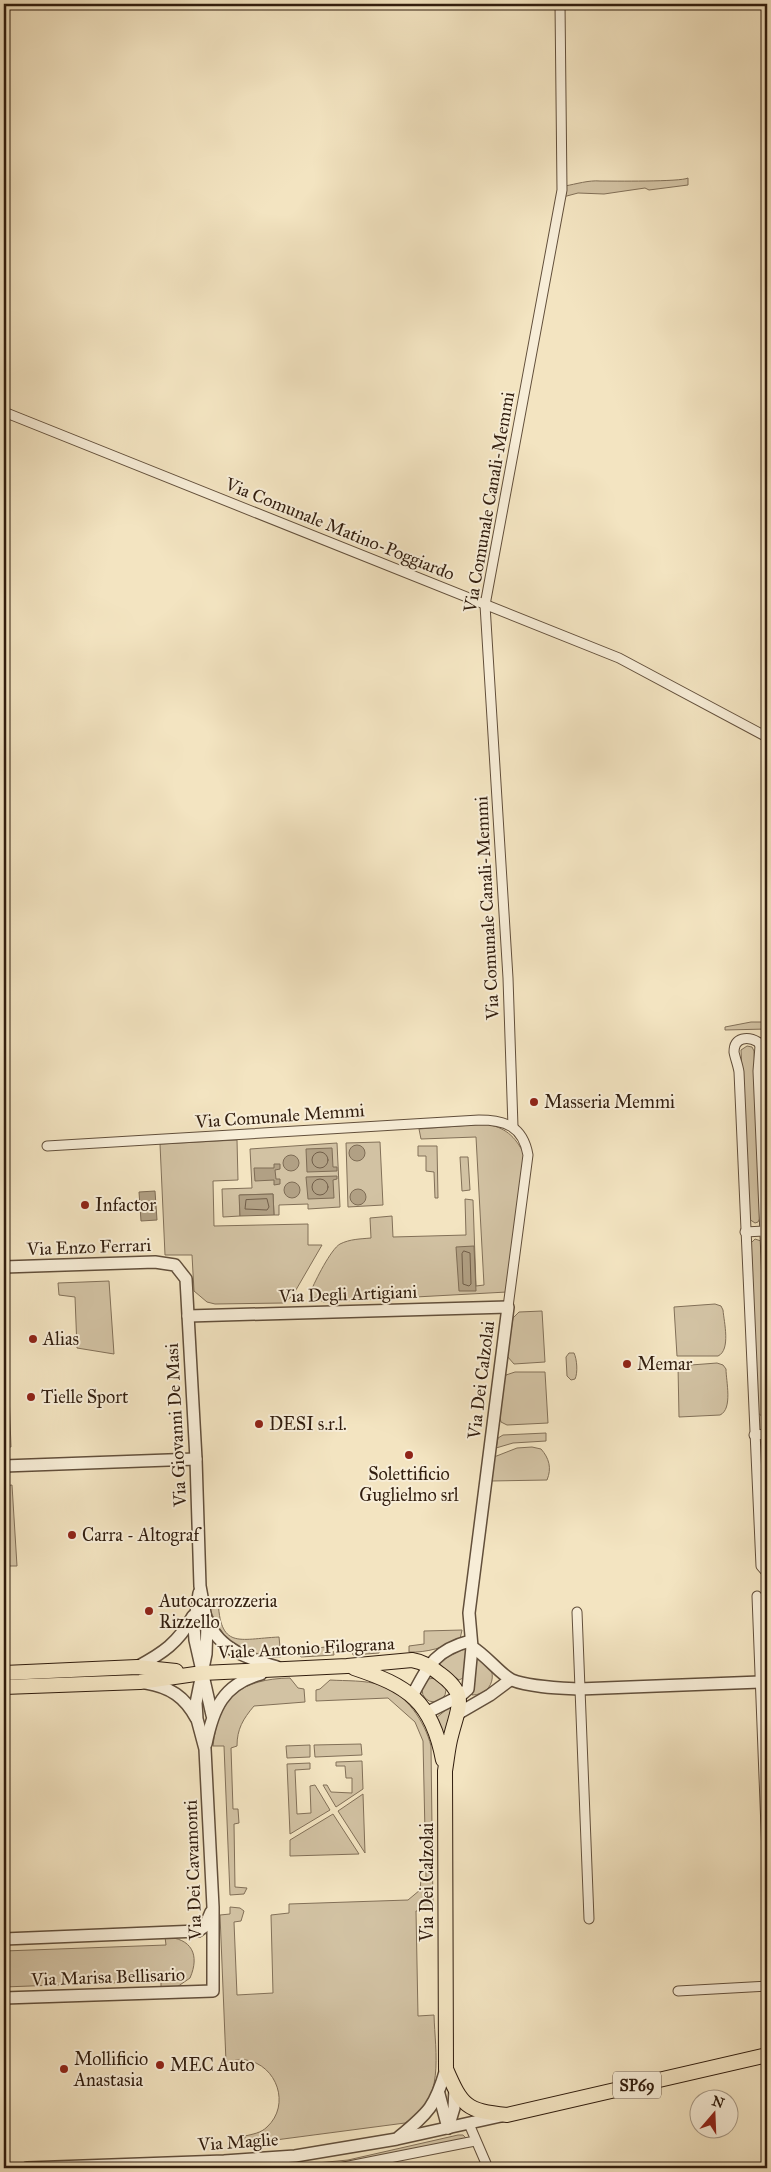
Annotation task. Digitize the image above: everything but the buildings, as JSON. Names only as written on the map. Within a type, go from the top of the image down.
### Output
[{"type":"main road","name":"Viale Antonio Filograna","points":[[4,1687],[140,1682],[202,1673],[347,1666],[412,1660],[428,1665]]},
{"type":"main road","points":[[428,1665],[448,1680],[457,1689],[460,1696]]},
{"type":"main road","points":[[347,1666],[384,1678],[412,1696],[428,1712],[440,1742],[445,1771]]},
{"type":"main road","name":"Viale Antonio Filograna","points":[[4,1673],[137,1667],[202,1673]]},
{"type":"main road","name":"Via Dei Calzolai","points":[[446,2069],[445,1771],[451,1735],[459,1713],[460,1696]]},
{"type":"main road","name":"SP69","points":[[507,2115],[767,2055]]},
{"type":"main road","points":[[446,2069],[463,2102],[481,2112],[507,2115]]},
{"type":"street","name":"Via Comunale Canali-Memmi","points":[[514,1127],[507,959],[485,605],[562,190],[560,4]]},
{"type":"street","name":"Via Comunale Matino-Poggiardo","points":[[4,412],[619,658],[767,736]]},
{"type":"street","points":[[767,1282],[758,1059],[760,1046],[758,1042],[749,1038],[739,1040],[736,1043],[734,1054],[739,1072],[761,1566],[767,1573]]},
{"type":"street","name":"Via Comunale Memmi","points":[[47,1146],[479,1120],[501,1121],[514,1127]]},
{"type":"street","name":"Via Dei Calzolai","points":[[460,1696],[468,1689],[471,1644],[469,1613],[471,1592],[528,1162],[527,1149],[514,1127]]},
{"type":"street","points":[[746,1232],[765,1230]]},
{"type":"street","name":"Via Enzo Ferrari","points":[[4,1267],[155,1262],[175,1265]]},
{"type":"street","name":"Via Giovanni De Masi","points":[[175,1265],[186,1279],[196,1459],[200,1612]]},
{"type":"street","name":"Via Degli Artigiani","points":[[188,1316],[508,1307]]},
{"type":"street","points":[[754,1435],[767,1434]]},
{"type":"street","points":[[4,1466],[196,1459]]},
{"type":"street","points":[[757,1596],[767,1854]]},
{"type":"street","points":[[137,1667],[163,1652],[183,1635],[200,1612]]},
{"type":"street","points":[[200,1612],[217,1637],[234,1652],[282,1668]]},
{"type":"street","points":[[200,1612],[207,1640],[196,1703],[197,1719],[205,1749]]},
{"type":"street","points":[[578,1612],[579,1689],[588,1919]]},
{"type":"street","points":[[412,1696],[428,1665],[437,1656],[462,1643],[471,1644],[510,1680],[551,1688],[579,1689],[760,1682]]},
{"type":"street","points":[[205,1749],[212,1714],[219,1701],[246,1678],[282,1668]]},
{"type":"street","points":[[202,1673],[212,1714]]},
{"type":"street","points":[[459,1713],[490,1695],[510,1680]]},
{"type":"street","points":[[140,1682],[159,1686],[174,1692],[184,1699],[197,1719]]},
{"type":"street","points":[[428,1712],[460,1696]]},
{"type":"street","name":"Via Dei Cavamonti","points":[[205,1749],[213,1907],[213,1991]]},
{"type":"street","points":[[4,1939],[198,1931],[205,1926],[213,1907]]},
{"type":"street","points":[[678,1991],[767,1986]]},
{"type":"street","name":"Via Marisa Bellisario","points":[[4,1998],[213,1991]]},
{"type":"street","points":[[397,2139],[428,2113],[439,2094],[446,2069]]},
{"type":"street","points":[[448,2128],[454,2108],[455,2089]]},
{"type":"street","points":[[439,2094],[448,2128]]},
{"type":"street","name":"SP69","points":[[448,2128],[507,2115]]},
{"type":"street","points":[[469,2124],[488,2168]]},
{"type":"street","name":"Via Maglie","points":[[27,2168],[225,2165],[295,2156],[397,2139],[448,2128]]},
{"type":"street","points":[[339,2168],[475,2141]]},
{"type":"shaded area","points":[[688,178],[688,185],[649,190],[645,188],[604,194],[578,193],[563,197],[565,186],[587,182],[660,181]]},
{"type":"shaded area","points":[[751,1022],[767,1022],[767,1029],[725,1030],[725,1027]]},
{"type":"shaded area","points":[[747,1046],[752,1047],[754,1051],[761,1216],[758,1222],[755,1223],[749,1219],[741,1050]]},
{"type":"shaded area","points":[[485,1124],[498,1127],[509,1133],[524,1154],[507,1292],[324,1302],[313,1297],[311,1291],[313,1286],[336,1247],[348,1241],[371,1238],[370,1218],[392,1216],[393,1237],[466,1235],[465,1199],[473,1200],[476,1286],[484,1285],[476,1137],[421,1139],[419,1129]]},
{"type":"shaded area","points":[[237,1140],[238,1180],[213,1181],[214,1226],[308,1224],[308,1245],[322,1245],[293,1295],[284,1303],[215,1304],[207,1302],[194,1291],[192,1255],[165,1255],[160,1144]]},
{"type":"shaded area","points":[[380,1142],[383,1205],[348,1207],[346,1143]]},
{"type":"shaded area","points":[[337,1143],[340,1207],[308,1209],[308,1204],[279,1205],[279,1215],[274,1215],[273,1194],[240,1195],[240,1216],[223,1217],[222,1189],[252,1188],[250,1149]]},
{"type":"shaded area","points":[[418,1146],[437,1146],[438,1198],[435,1198],[434,1172],[426,1171],[426,1156],[418,1156]]},
{"type":"shaded area","points":[[460,1157],[468,1157],[470,1190],[462,1191]]},
{"type":"shaded area","points":[[755,1239],[763,1244],[767,1357],[767,1416],[764,1418],[758,1413],[751,1243]]},
{"type":"shaded area","points":[[109,1281],[114,1354],[77,1348],[75,1297],[59,1295],[58,1283]]},
{"type":"shaded area","points":[[715,1304],[721,1306],[723,1310],[726,1342],[722,1353],[718,1356],[677,1356],[674,1307]]},
{"type":"shaded area","points":[[542,1311],[545,1362],[514,1364],[507,1356],[513,1318],[519,1312]]},
{"type":"shaded area","points":[[569,1353],[574,1353],[577,1366],[575,1379],[571,1380],[567,1376],[566,1357]]},
{"type":"shaded area","points":[[717,1363],[723,1365],[726,1369],[728,1401],[724,1412],[720,1415],[679,1417],[678,1366]]},
{"type":"shaded area","points":[[4,1366],[8,1366],[11,1447],[4,1447]]},
{"type":"shaded area","points":[[515,1372],[545,1372],[548,1423],[507,1425],[501,1422],[504,1378],[506,1375]]},
{"type":"shaded area","points":[[546,1433],[546,1441],[513,1443],[496,1448],[498,1438],[503,1435]]},
{"type":"shaded area","points":[[532,1447],[541,1449],[548,1460],[549,1471],[547,1480],[491,1481],[494,1457],[517,1448]]},
{"type":"shaded area","points":[[763,1451],[767,1451],[767,1561],[764,1557],[760,1457]]},
{"type":"shaded area","points":[[12,1485],[17,1566],[4,1566],[4,1551],[6,1547],[4,1546],[4,1486]]},
{"type":"shaded area","points":[[218,1599],[223,1627],[227,1634],[234,1638],[242,1639],[279,1637],[281,1657],[255,1655],[244,1651],[226,1638],[213,1617],[208,1604]]},
{"type":"shaded area","points":[[462,1630],[460,1639],[449,1645],[436,1649],[409,1652],[409,1646],[424,1644],[424,1631]]},
{"type":"shaded area","points":[[380,1645],[379,1653],[353,1655],[352,1648]]},
{"type":"shaded area","points":[[333,1646],[334,1655],[301,1657],[295,1651]]},
{"type":"shaded area","points":[[466,1648],[465,1677],[459,1680],[438,1665],[444,1659]]},
{"type":"shaded area","points":[[475,1657],[489,1665],[492,1671],[492,1678],[487,1690],[480,1694],[472,1695],[475,1680]]},
{"type":"shaded area","points":[[290,1678],[298,1688],[304,1689],[305,1702],[254,1706],[241,1724],[237,1746],[231,1748],[233,1809],[238,1809],[239,1823],[234,1824],[235,1887],[247,1888],[244,1894],[230,1895],[224,1746],[213,1746],[216,1729],[220,1715],[227,1703],[245,1687],[273,1679]]},
{"type":"shaded area","points":[[434,1678],[443,1681],[446,1690],[443,1699],[434,1702],[425,1699],[422,1690],[425,1681]]},
{"type":"shaded area","points":[[330,1680],[369,1682],[390,1689],[406,1701],[419,1718],[431,1746],[433,1910],[416,1911],[418,2016],[434,2015],[435,2076],[427,2103],[418,2114],[405,2123],[245,2144],[245,2136],[262,2131],[274,2118],[278,2108],[279,2097],[273,2078],[266,2069],[257,2063],[246,2060],[226,2062],[220,1915],[230,1914],[230,1907],[240,1908],[244,1911],[241,1921],[234,1922],[237,1995],[273,1993],[271,1915],[289,1913],[289,1904],[408,1900],[420,1890],[421,1879],[426,1879],[423,1741],[415,1722],[388,1698],[316,1701],[316,1690],[320,1689]]},
{"type":"shaded area","points":[[453,1705],[445,1739],[436,1718]]},
{"type":"shaded area","points":[[361,1744],[362,1755],[315,1757],[314,1745]]},
{"type":"shaded area","points":[[310,1745],[310,1757],[287,1758],[286,1746]]},
{"type":"shaded area","points":[[362,1761],[363,1789],[336,1807],[323,1785],[327,1785],[331,1792],[352,1793],[352,1778],[346,1778],[345,1766],[336,1766],[336,1762]]},
{"type":"shaded area","points":[[310,1763],[310,1769],[295,1770],[297,1814],[311,1813],[310,1786],[315,1785],[330,1810],[290,1834],[287,1764]]},
{"type":"shaded area","points":[[363,1794],[365,1853],[338,1811]]},
{"type":"shaded area","points":[[333,1814],[359,1854],[290,1856],[290,1840]]},
{"type":"shaded area","points":[[165,1937],[174,1938],[187,1944],[194,1955],[193,1970],[190,1978],[177,1987],[161,1988],[161,1981],[4,1987],[4,1951],[166,1945]]},
{"type":"shaded area","points":[[463,2135],[467,2139],[342,2163],[265,2168],[348,2160]]},
{"type":"water","points":[[357,1145],[363,1147],[365,1153],[363,1159],[357,1161],[351,1159],[349,1153],[351,1147]]},
{"type":"water","points":[[332,1148],[333,1167],[337,1167],[337,1171],[307,1172],[306,1149]]},
{"type":"water","points":[[291,1155],[299,1163],[291,1171],[283,1163]]},
{"type":"water","points":[[274,1164],[280,1164],[280,1169],[275,1170],[276,1179],[280,1179],[280,1184],[274,1185],[274,1180],[255,1181],[254,1168],[274,1168]]},
{"type":"water","points":[[337,1176],[337,1179],[333,1180],[334,1198],[308,1199],[306,1177]]},
{"type":"water","points":[[292,1182],[300,1190],[292,1198],[284,1190]]},
{"type":"water","points":[[358,1189],[364,1191],[366,1197],[364,1203],[358,1205],[352,1203],[350,1197],[352,1191]]},
{"type":"water","points":[[155,1191],[157,1220],[141,1221],[139,1192]]},
{"type":"water","points":[[273,1194],[274,1215],[240,1216],[239,1195]]},
{"type":"water","points":[[474,1246],[476,1291],[459,1291],[456,1247]]},
{"type":"place","name":"Masseria Memmi","points":[[534,1102]]},
{"type":"place","name":"Infactor","points":[[85,1205]]},
{"type":"place","name":"Alias","points":[[33,1339]]},
{"type":"place","name":"Memar","points":[[627,1364]]},
{"type":"place","name":"Tielle Sport","points":[[31,1397]]},
{"type":"place","name":"DESI s.r.l.","points":[[259,1424]]},
{"type":"place","name":"Solettificio Guglielmo srl","points":[[409,1455]]},
{"type":"place","name":"Carra - Altograf","points":[[72,1535]]},
{"type":"place","name":"Autocarrozzeria Rizzello","points":[[149,1611]]},
{"type":"place","name":"MEC Auto","points":[[160,2065]]},
{"type":"place","name":"Mollificio Anastasia","points":[[64,2069]]}]
